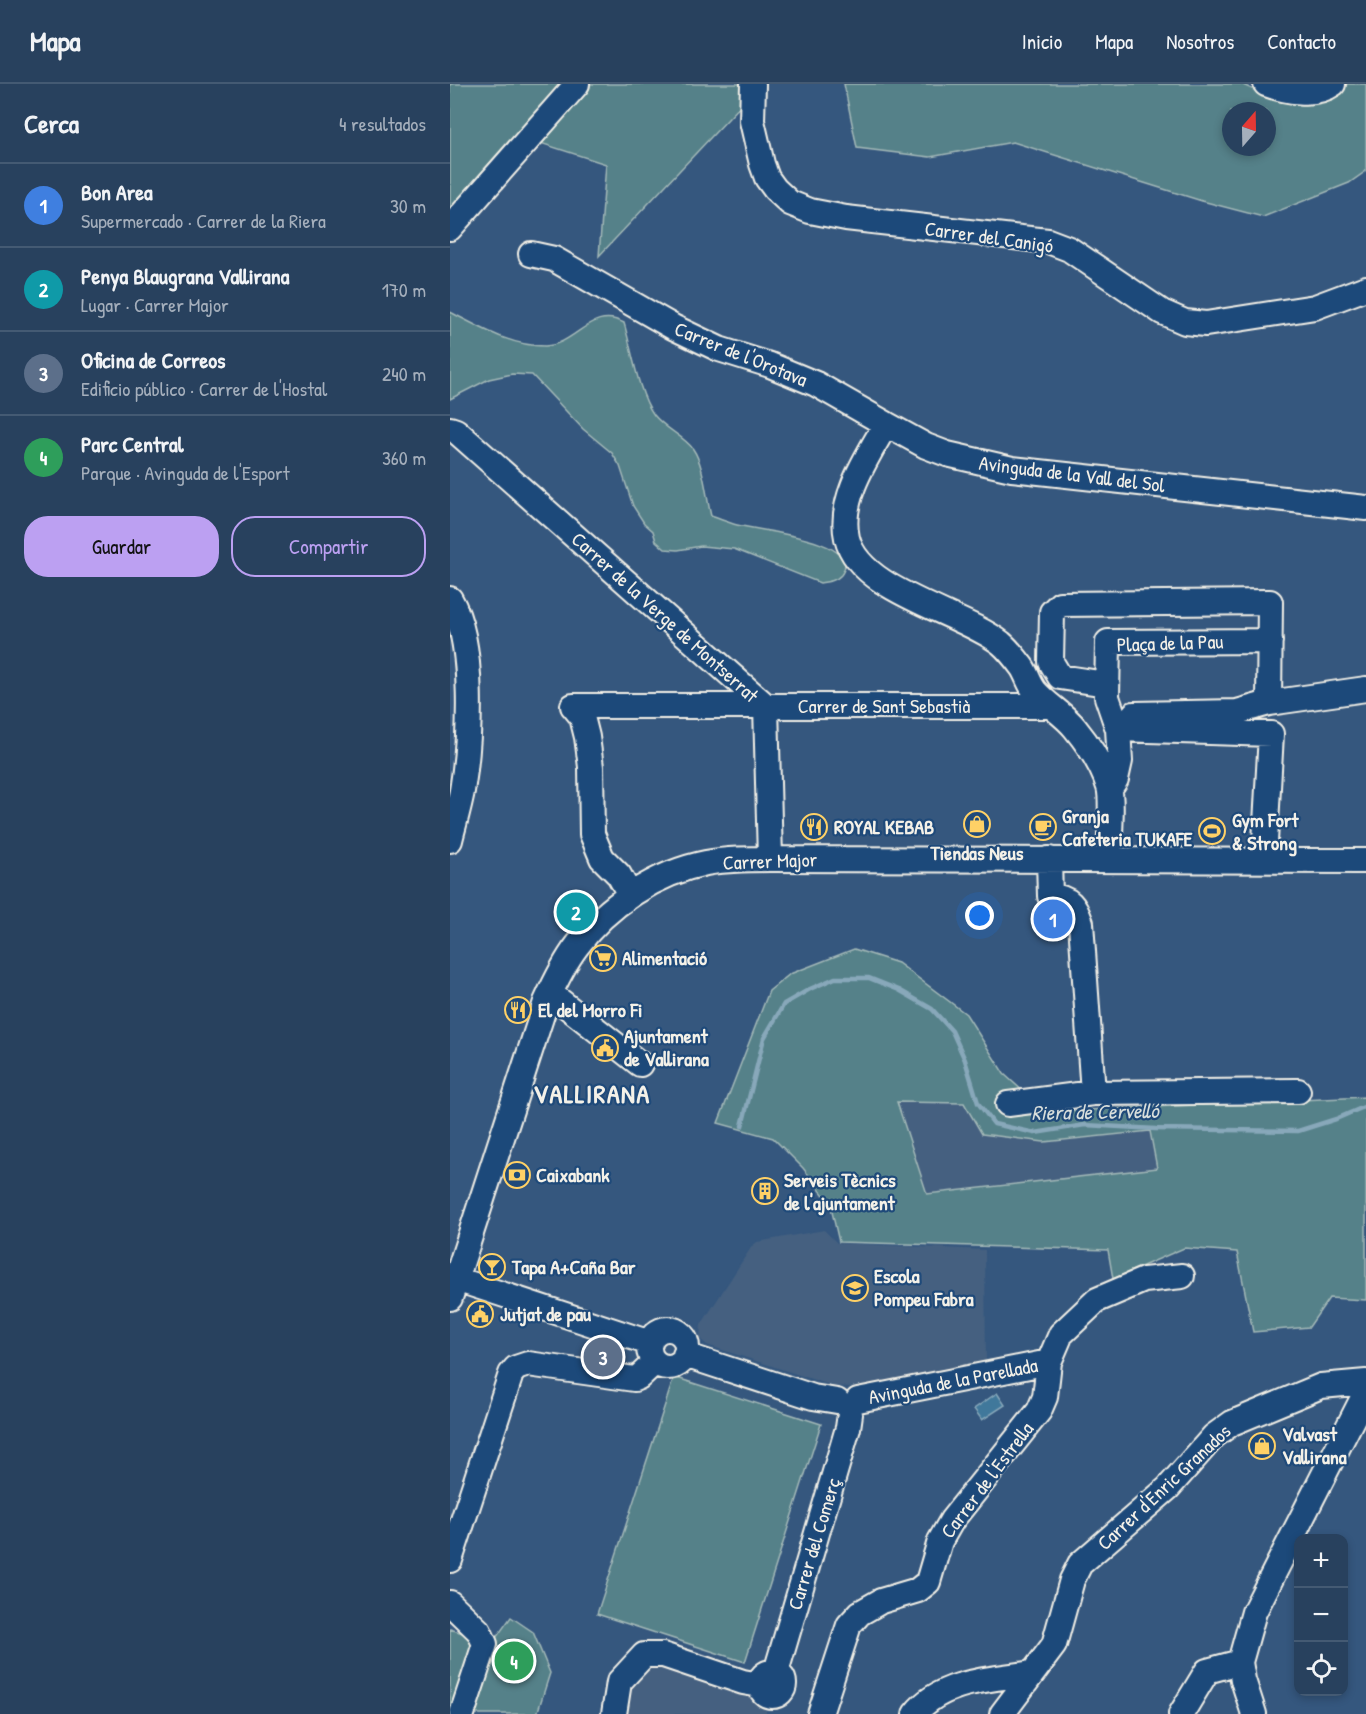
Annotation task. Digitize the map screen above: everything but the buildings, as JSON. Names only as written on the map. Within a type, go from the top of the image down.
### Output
[{"type":"street","name":"Carrer del Canigó","points":[[753,84],[752,121],[768,178],[775,189],[790,203],[810,211],[846,218],[1048,242],[1069,249],[1162,312],[1185,322],[1206,324],[1315,307],[1366,288]]},
{"type":"street","points":[[1266,84],[1283,91],[1328,88],[1333,84]]},
{"type":"street","points":[[450,228],[578,85]]},
{"type":"street","name":"Carrer de l'Orotava","points":[[531,254],[554,259],[594,280],[663,322],[719,349],[770,365],[816,384],[886,424]]},
{"type":"street","points":[[886,424],[851,494],[846,516],[846,537],[853,555],[893,588],[968,624],[1001,644],[1022,667],[1034,689],[1074,726],[1090,749],[1110,788],[1109,860]]},
{"type":"street","name":"Avinguda de la Vall del Sol","points":[[886,424],[926,446],[947,454],[1012,469],[1366,508]]},
{"type":"street","name":"Carrer de la Verge de Montserrat","points":[[450,429],[456,431],[766,706],[770,858]]},
{"type":"street","points":[[450,599],[461,628],[468,683],[466,758],[462,793],[450,840]]},
{"type":"street","points":[[1106,684],[1060,677],[1051,662],[1052,612],[1060,604],[1270,602],[1269,703]]},
{"type":"street","name":"Plaça de la Pau","points":[[1110,788],[1116,779],[1120,761],[1116,722],[1107,697],[1108,642],[1270,641]]},
{"type":"street","points":[[1116,722],[1237,712],[1269,703],[1366,689]]},
{"type":"street","name":"Carrer de Sant Sebastià","points":[[630,895],[619,875],[602,858],[592,834],[591,767],[582,717],[573,706],[1050,706]]},
{"type":"street","points":[[1116,722],[1270,734],[1264,860]]},
{"type":"street","name":"Carrer Major","points":[[453,1289],[550,993],[576,946],[591,929],[630,895],[658,879],[705,863],[770,858],[1366,861]]},
{"type":"street","points":[[1049,860],[1050,896],[1066,898],[1072,903],[1081,923],[1093,1093]]},
{"type":"street","points":[[550,993],[640,1065]]},
{"type":"street","points":[[1008,1104],[1093,1093],[1298,1091]]},
{"type":"street","name":"Carrer de l'Estrella","points":[[820,1714],[849,1625],[860,1613],[881,1601],[918,1590],[928,1582],[940,1541],[952,1520],[1038,1411],[1045,1397],[1049,1362],[1061,1334],[1097,1300],[1144,1280],[1182,1276]]},
{"type":"street","points":[[450,1560],[512,1374],[516,1368],[528,1364],[634,1379],[639,1377],[653,1352],[658,1332],[670,1329],[676,1331],[685,1340],[687,1346],[685,1354],[675,1365],[663,1366],[653,1352],[453,1289]]},
{"type":"street","name":"Avinguda de la Parellada","points":[[685,1354],[813,1396],[848,1405],[1049,1362]]},
{"type":"street","name":"Carrer d'Enric Granados","points":[[1002,1714],[1054,1645],[1072,1580],[1080,1564],[1168,1488],[1214,1436],[1232,1423],[1321,1386],[1366,1382]]},
{"type":"street","points":[[1254,1714],[1240,1662],[1254,1612],[1360,1399],[1366,1392]]},
{"type":"street","name":"Carrer del Comerç","points":[[772,1692],[845,1436],[848,1405]]},
{"type":"street","points":[[450,1603],[479,1631],[485,1644],[462,1714]]},
{"type":"street","points":[[614,1714],[618,1682],[644,1655],[663,1654],[772,1692]]},
{"type":"street","points":[[1181,1714],[1207,1671],[1240,1662]]},
{"type":"street","points":[[915,1714],[942,1692],[952,1688],[1033,1673]]},
{"type":"shaded area","points":[[897,1102],[964,1103],[982,1134],[1044,1142],[1150,1131],[1157,1169],[927,1194]]},
{"type":"shaded area","name":"Escola Pompeu Fabra","points":[[824,1230],[837,1243],[985,1250],[986,1362],[866,1386],[833,1386],[707,1345],[700,1339],[701,1325],[752,1246],[757,1242]]},
{"type":"shaded area","points":[[997,1393],[1005,1405],[982,1420],[974,1409]]},
{"type":"shaded area","points":[[655,1663],[759,1696],[766,1702],[766,1714],[626,1714],[630,1686],[636,1675]]},
{"type":"green space","points":[[450,84],[761,84],[599,256],[606,164],[519,136],[450,213]]},
{"type":"green space","points":[[844,84],[1241,84],[1278,101],[1290,99],[1305,84],[1366,84],[1366,171],[1349,183],[1263,217],[1202,201],[1013,142],[930,157],[857,148]]},
{"type":"green space","points":[[450,312],[507,339],[545,346],[556,344],[593,322],[603,319],[613,319],[624,323],[648,406],[659,420],[693,449],[702,472],[711,516],[737,525],[824,545],[838,553],[845,563],[841,575],[834,580],[820,583],[734,549],[701,546],[678,550],[665,549],[656,541],[653,531],[644,523],[633,506],[620,466],[612,453],[583,429],[532,375],[512,374],[489,379],[450,399]]},
{"type":"green space","points":[[854,949],[898,963],[966,1014],[1004,1074],[1046,1112],[1366,1097],[1366,1300],[1329,1298],[1309,1327],[1253,1332],[1237,1252],[1184,1248],[1113,1279],[1108,1250],[839,1242],[830,1203],[803,1168],[773,1138],[718,1123],[769,991],[790,974]],"holes":[[[897,1102],[964,1103],[982,1134],[1044,1142],[1150,1131],[1157,1168],[927,1194]]]},
{"type":"green space","points":[[674,1377],[821,1424],[745,1662],[597,1614]]},
{"type":"green space","points":[[511,1617],[533,1632],[550,1673],[537,1714],[467,1714],[488,1649]]},
{"type":"green space","points":[[450,1629],[482,1639],[458,1714],[450,1714]]},
{"type":"waterway","name":"Riera de Cervelló","points":[[742,1126],[764,1038],[784,1004],[835,978],[869,978],[899,990],[932,1009],[952,1031],[965,1060],[978,1103],[994,1124],[1035,1133],[1085,1125],[1156,1129],[1298,1131],[1336,1119],[1366,1106]]},
{"type":"place","name":"Tiendas Neus","points":[[977,824]]},
{"type":"place","name":"ROYAL KEBAB","points":[[814,827]]},
{"type":"place","name":"Granja Cafeteria TUKAFE","points":[[1043,827]]},
{"type":"place","name":"Gym Fort & Strong","points":[[1212,831]]},
{"type":"place","name":"Penya Blaugrana Vallirana","points":[[576,912]]},
{"type":"place","name":"Bon Area","points":[[1053,919]]},
{"type":"place","name":"Alimentació","points":[[603,958]]},
{"type":"place","name":"El del Morro Fi","points":[[518,1010]]},
{"type":"place","name":"Ajuntament de Vallirana","points":[[605,1048]]},
{"type":"place","name":"Caixabank","points":[[517,1175]]},
{"type":"place","name":"Serveis Tècnics de l'ajuntament","points":[[765,1191]]},
{"type":"place","name":"Tapa A+Caña Bar","points":[[492,1267]]},
{"type":"place","name":"Escola Pompeu Fabra","points":[[855,1288]]},
{"type":"place","name":"Jutjat de pau","points":[[480,1314]]},
{"type":"place","name":"Oficina de Correos","points":[[603,1357]]},
{"type":"place","name":"Valvast Vallirana","points":[[1262,1446]]},
{"type":"place","name":"Parc Central","points":[[514,1661]]},
{"type":"district","name":"VALLIRANA","points":[[592,1094]]}]
